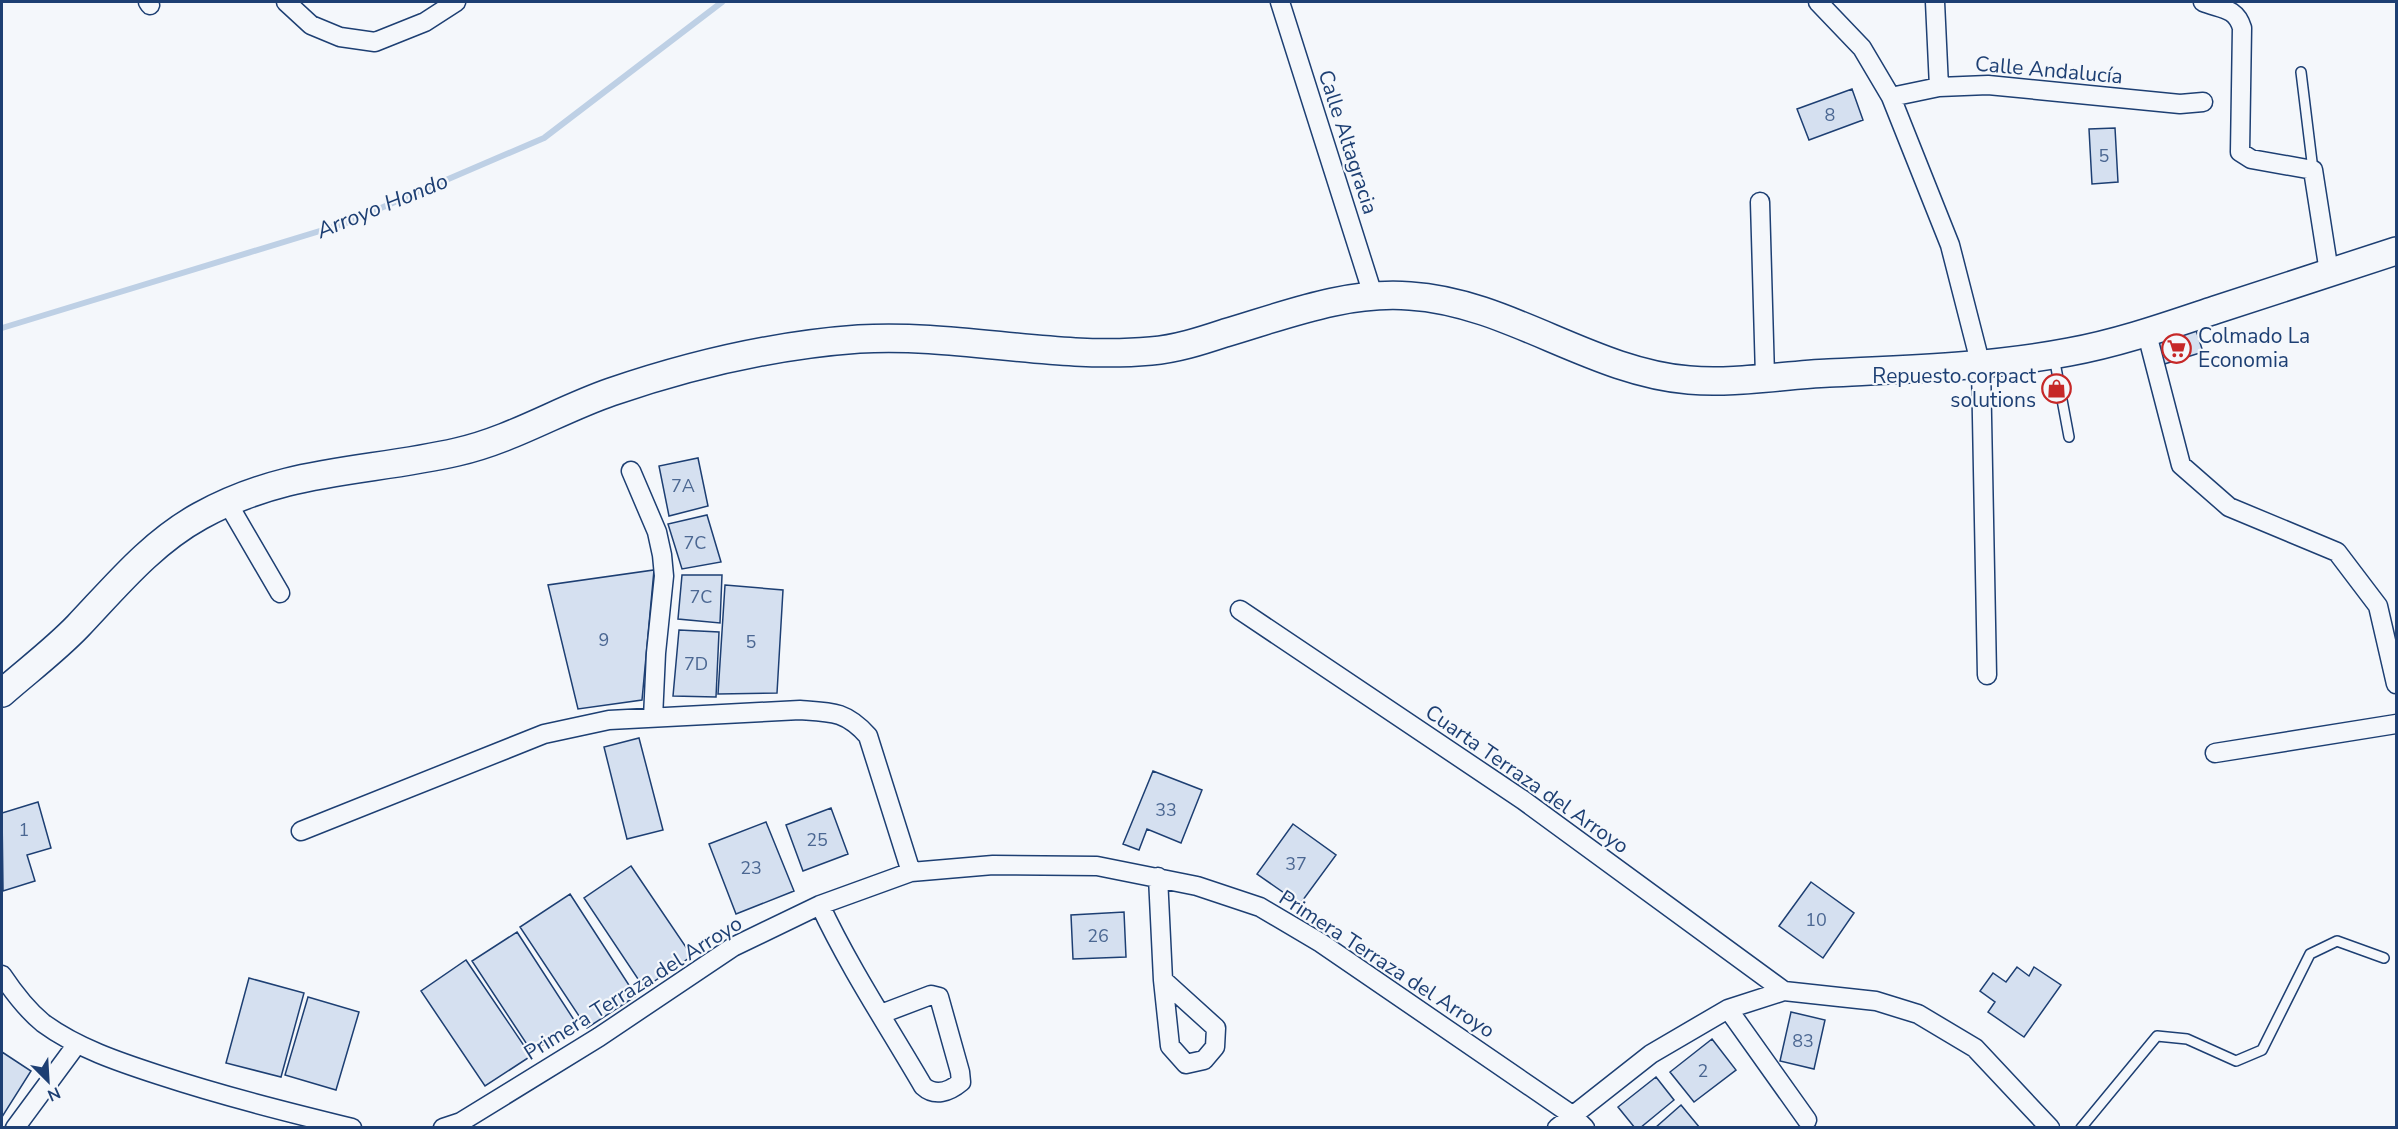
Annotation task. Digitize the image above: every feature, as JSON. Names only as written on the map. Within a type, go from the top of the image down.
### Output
[{"type":"main road","points":[[2,693],[73,632],[145,557],[196,518],[227,502],[264,487],[298,477],[488,444],[608,393],[699,366],[765,352],[866,339],[933,339],[1103,353],[1162,351],[1336,300],[1373,295],[1441,299],[1496,316],[1578,349],[1663,376],[1723,381],[1765,376],[1981,366],[2053,355],[2147,334],[2397,251]]},
{"type":"street","points":[[286,2],[311,25],[340,37],[375,42],[425,22],[456,2]]},
{"type":"street","name":"Calle Altagracia","points":[[1280,2],[1373,295]]},
{"type":"street","points":[[1818,2],[1862,48],[1891,97],[1950,245],[1981,366],[1987,675]]},
{"type":"street","points":[[1935,2],[1939,87]]},
{"type":"street","points":[[2203,2],[2228,9],[2238,17],[2241,28],[2241,154],[2251,159],[2313,170],[2329,272]]},
{"type":"street","name":"Calle Andalucía","points":[[1891,97],[1939,87],[1988,85],[2180,104],[2203,102]]},
{"type":"street","points":[[1760,202],[1765,376]]},
{"type":"street","points":[[2147,334],[2181,465],[2229,507],[2337,552],[2378,606],[2397,684]]},
{"type":"street","points":[[632,471],[657,532],[662,555],[663,576],[653,718]]},
{"type":"street","points":[[227,502],[280,593]]},
{"type":"street","name":"Cuarta Terraza del Arroyo","points":[[1240,610],[1524,800],[1784,991]]},
{"type":"street","points":[[301,831],[544,734],[609,720],[800,710],[829,711],[854,720],[868,736],[911,872]]},
{"type":"street","points":[[2215,753],[2397,724]]},
{"type":"street","name":"Primera Terraza del Arroyo","points":[[442,1128],[462,1125],[733,947],[820,905],[911,872],[993,865],[1097,866],[1197,886],[1270,913],[1321,943],[1572,1115],[1585,1128]]},
{"type":"street","points":[[1158,877],[1162,980]]},
{"type":"street","points":[[820,905],[881,1014],[923,1086],[929,1092],[952,1089],[961,1082],[939,997],[931,995],[881,1014]]},
{"type":"street","points":[[2,975],[27,1008],[42,1022],[77,1044],[140,1068],[231,1098],[352,1128]]},
{"type":"street","points":[[1557,1128],[1651,1054],[1728,1009],[1784,991],[1876,1001],[1918,1014],[1975,1048],[2050,1128]]},
{"type":"street","points":[[1728,1009],[1807,1120]]},
{"type":"street","points":[[15,1128],[77,1044]]},
{"type":"lane","points":[[2301,72],[2313,170]]},
{"type":"lane","points":[[2053,355],[2068,437]]},
{"type":"lane","points":[[2080,1128],[2157,1036],[2187,1039],[2236,1061],[2262,1050],[2310,954],[2337,941],[2384,958]]},
{"type":"building","points":[[1852,89],[1863,120],[1809,140],[1797,109]]},
{"type":"building","points":[[2115,128],[2118,182],[2092,184],[2089,129]]},
{"type":"building","name":"Colmado La Economia","points":[[2196,330],[2203,352],[2158,366],[2151,344]]},
{"type":"building","points":[[698,458],[708,506],[669,516],[659,466]]},
{"type":"building","points":[[707,515],[721,562],[682,569],[668,524]]},
{"type":"building","points":[[654,570],[642,700],[578,709],[548,585]]},
{"type":"building","points":[[682,575],[722,575],[720,623],[678,619]]},
{"type":"building","points":[[725,585],[783,590],[777,693],[718,694]]},
{"type":"building","points":[[679,630],[719,632],[716,697],[673,696]]},
{"type":"building","points":[[639,738],[663,830],[627,839],[604,747]]},
{"type":"building","points":[[1153,771],[1202,790],[1181,843],[1147,829],[1139,850],[1123,844]]},
{"type":"building","points":[[38,802],[51,848],[27,855],[35,881],[3,891],[2,813]]},
{"type":"building","points":[[831,808],[848,854],[803,871],[786,825]]},
{"type":"building","points":[[766,822],[794,891],[736,914],[709,844]]},
{"type":"building","points":[[1293,824],[1336,855],[1300,904],[1257,874]]},
{"type":"building","points":[[631,866],[692,956],[644,988],[584,898]]},
{"type":"building","points":[[1811,882],[1854,913],[1823,958],[1779,926]]},
{"type":"building","points":[[570,894],[636,996],[587,1028],[520,927]]},
{"type":"building","points":[[1124,912],[1126,957],[1073,959],[1071,915]]},
{"type":"building","points":[[517,932],[576,1023],[532,1052],[472,961]]},
{"type":"building","points":[[466,960],[531,1056],[485,1086],[421,991]]},
{"type":"building","points":[[2017,967],[2029,976],[2034,967],[2061,985],[2024,1037],[1988,1012],[1995,1002],[1980,991],[1993,973],[2006,982]]},
{"type":"building","points":[[249,978],[304,993],[281,1077],[226,1063]]},
{"type":"building","points":[[308,997],[359,1012],[336,1090],[285,1075]]},
{"type":"building","points":[[1791,1012],[1825,1020],[1814,1069],[1780,1061]]},
{"type":"building","points":[[1712,1039],[1736,1070],[1694,1102],[1670,1072]]},
{"type":"building","points":[[2,1052],[31,1071],[2,1117]]},
{"type":"building","points":[[1656,1077],[1674,1100],[1640,1128],[1635,1128],[1618,1107]]},
{"type":"building","points":[[1681,1105],[1700,1128],[1655,1128]]},
{"type":"waterway","name":"Arroyo Hondo","points":[[2,328],[346,223],[544,138],[722,2]]},
{"type":"place","name":"Colmado La Economia","points":[[2177,348]]},
{"type":"place","name":"Repuesto corpact solutions","points":[[2057,388]]}]
